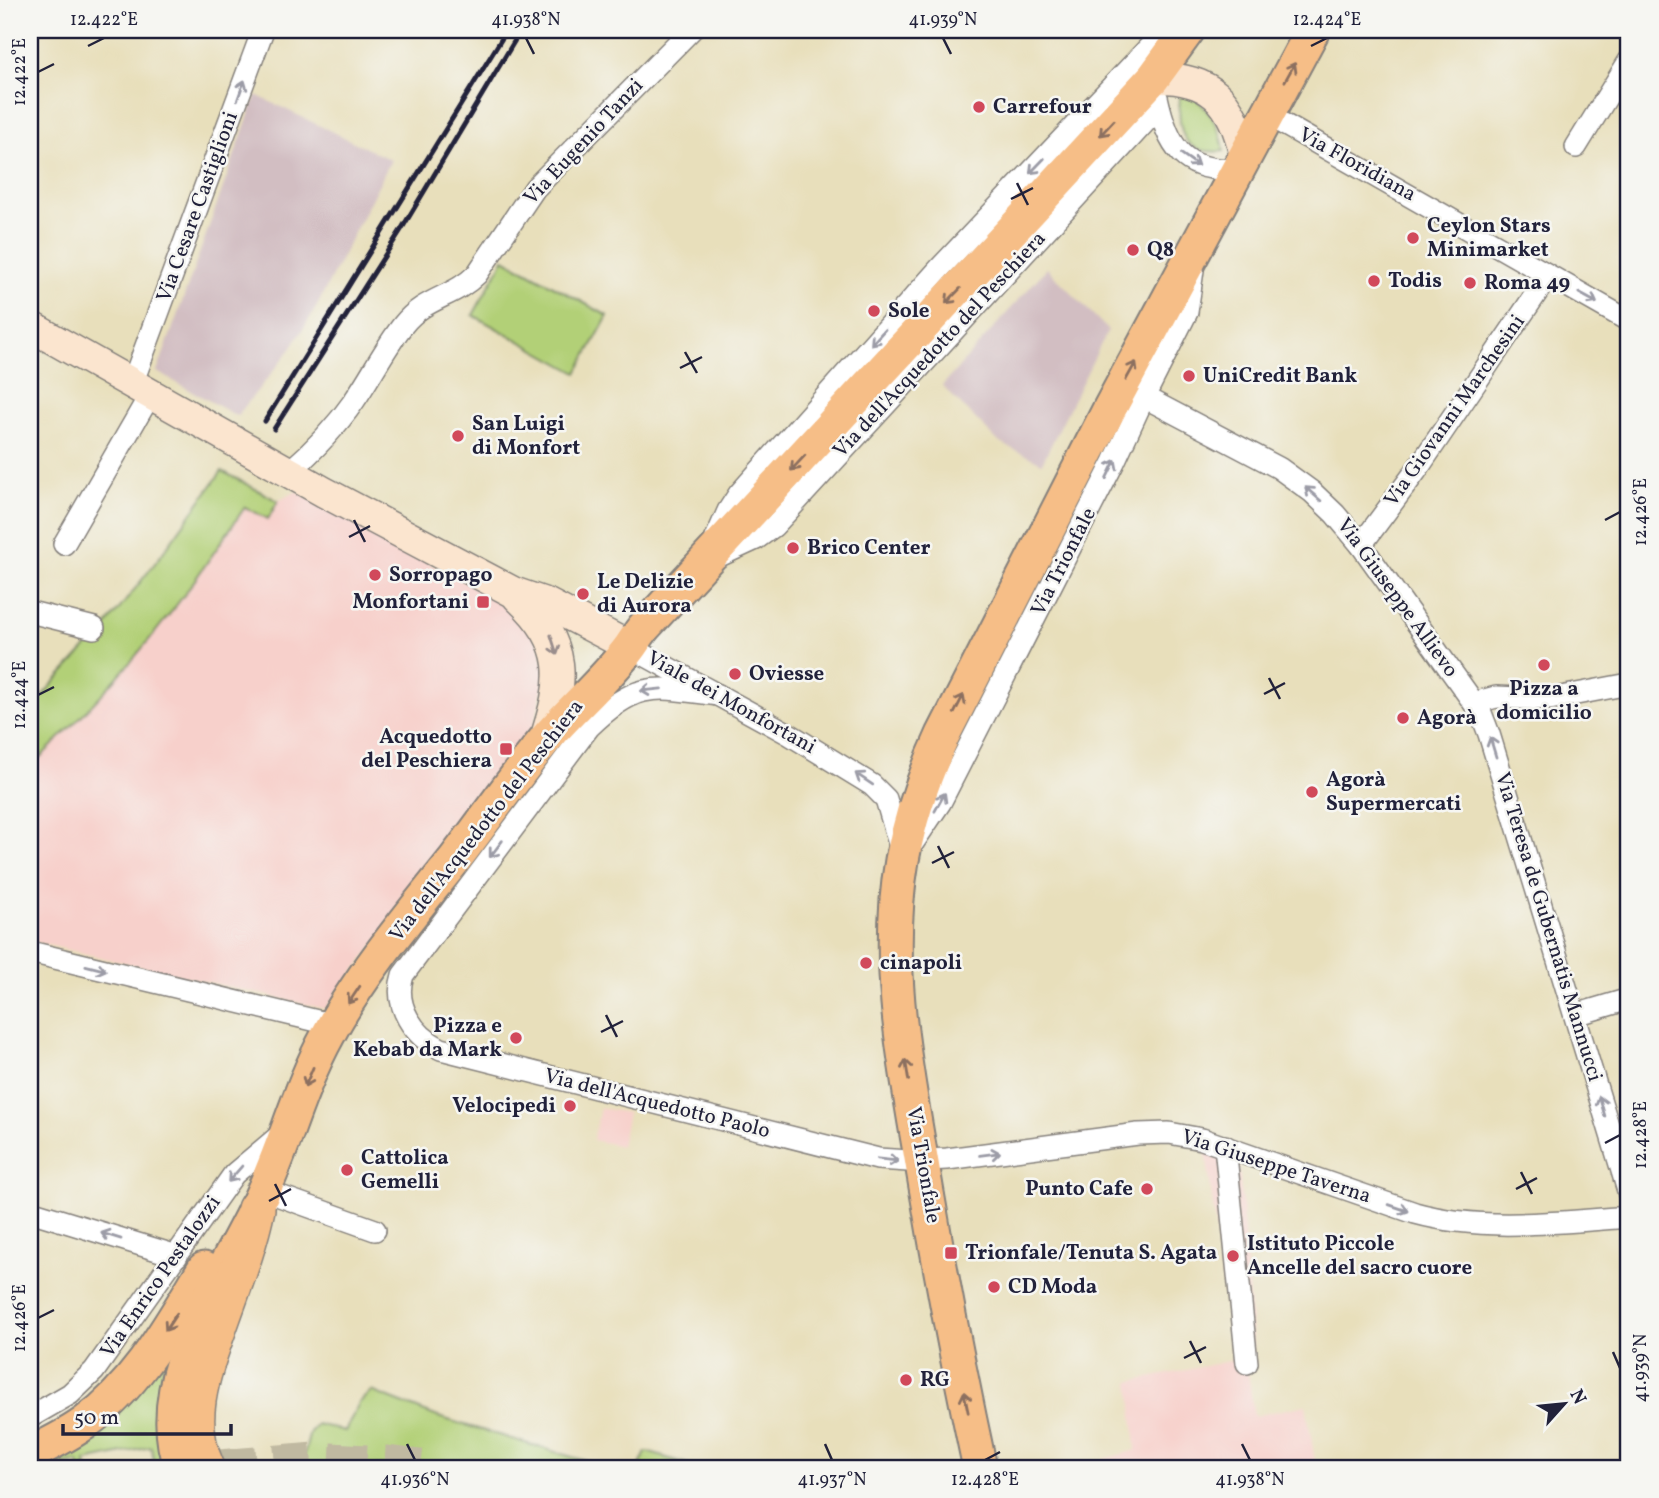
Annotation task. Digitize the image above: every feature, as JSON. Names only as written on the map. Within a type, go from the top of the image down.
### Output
[{"type":"highway","points":[[205,1468],[195,1431],[198,1388],[245,1252],[259,1199]]},
{"type":"main road","name":"Via dell'Acquedotto del Peschiera","points":[[334,1025],[411,915],[544,742],[630,647],[645,626],[1156,92],[1188,30]]},
{"type":"main road","name":"Via Trionfale","points":[[980,1468],[922,1161],[897,1001],[896,923],[902,859],[924,782],[943,734],[1110,408],[1313,30]]},
{"type":"main road","points":[[1156,92],[1179,78],[1195,81],[1207,88],[1231,115],[1239,134],[1241,163]]},
{"type":"main road","name":"Viale dei Monfortani","points":[[30,326],[289,472],[513,592],[548,604],[630,647]]},
{"type":"main road","name":"Viale dei Monfortani","points":[[513,592],[544,624],[556,653],[557,693],[544,742]]},
{"type":"main road","name":"Via Enrico Pestalozzi","points":[[181,1468],[174,1445],[174,1397],[195,1330],[259,1199],[318,1054],[334,1025]]},
{"type":"main road","points":[[30,1454],[85,1423],[122,1391],[215,1253],[259,1199]]},
{"type":"street","name":"Via Cesare Castiglioni","points":[[64,544],[141,390],[263,30]]},
{"type":"street","name":"Via Eugenio Tanzi","points":[[289,472],[315,449],[352,404],[403,325],[425,304],[466,286],[535,188],[691,30]]},
{"type":"street","name":"Via dell'Acquedotto del Peschiera","points":[[706,562],[733,502],[747,484],[940,268],[1156,40],[1170,30]]},
{"type":"street","points":[[1576,147],[1629,61]]},
{"type":"street","points":[[1156,92],[1171,138],[1182,155],[1199,167],[1210,170],[1241,163]]},
{"type":"street","name":"Via Floridiana","points":[[1266,114],[1629,321]]},
{"type":"street","name":"Via Trionfale","points":[[902,859],[940,803],[1102,487],[1186,312],[1196,252]]},
{"type":"street","name":"Via Giovanni Marchesini","points":[[1361,545],[1416,471],[1548,276]]},
{"type":"street","name":"Via Giuseppe Allievo","points":[[1143,397],[1247,451],[1299,482],[1335,514],[1361,545],[1474,703]]},
{"type":"street","points":[[30,611],[94,628]]},
{"type":"street","name":"Viale dei Monfortani","points":[[630,647],[827,756],[872,785],[886,799],[898,835],[902,859]]},
{"type":"street","points":[[1474,703],[1496,697],[1550,699],[1629,684]]},
{"type":"street","name":"Via dell'Acquedotto del Peschiera","points":[[407,1016],[400,991],[403,975],[589,727],[635,692],[646,689],[718,695]]},
{"type":"street","name":"Via Teresa de Gubernatis Mannucci","points":[[1474,703],[1489,734],[1629,1194]]},
{"type":"street","points":[[411,915],[464,891]]},
{"type":"street","points":[[30,952],[334,1025]]},
{"type":"street","points":[[1576,1015],[1629,999]]},
{"type":"street","name":"Via dell'Acquedotto Paolo","points":[[407,1016],[428,1042],[441,1049],[854,1155],[886,1160],[922,1161]]},
{"type":"street","name":"Via Enrico Pestalozzi","points":[[30,1418],[70,1394],[94,1371],[234,1174],[287,1130]]},
{"type":"street","name":"Via Giuseppe Taverna","points":[[922,1161],[1153,1133],[1182,1135],[1225,1146],[1434,1218],[1507,1223],[1629,1217]]},
{"type":"street","points":[[1225,1146],[1247,1363]]},
{"type":"street","points":[[259,1199],[375,1230]]},
{"type":"street","points":[[30,1211],[177,1256]]},
{"type":"shaded area","points":[[256,95],[391,160],[317,306],[291,349],[237,416],[157,372]]},
{"type":"shaded area","points":[[1047,268],[1108,330],[1042,463],[1000,443],[942,386]]},
{"type":"shaded area","points":[[297,491],[505,604],[525,618],[540,645],[546,674],[529,745],[325,1009],[30,941],[30,823],[33,820],[30,817],[30,767],[114,681],[186,593],[245,506],[268,519],[278,501]]},
{"type":"shaded area","points":[[600,1108],[628,1113],[621,1146],[593,1140]]},
{"type":"shaded area","name":"Istituto Piccole Ancelle del sacro cuore","points":[[1238,1151],[1254,1362],[1247,1364],[1254,1416],[1306,1405],[1316,1468],[1073,1468],[1136,1450],[1130,1382],[1233,1360],[1206,1153]]},
{"type":"green space","points":[[1180,91],[1188,91],[1207,111],[1220,133],[1224,151],[1197,149],[1189,144],[1181,127]]},
{"type":"green space","points":[[504,259],[608,316],[577,373],[473,315]]},
{"type":"green space","points":[[222,471],[278,501],[268,519],[245,507],[187,591],[132,660],[93,704],[30,767],[30,709],[106,626]]},
{"type":"green space","points":[[170,1347],[161,1377],[157,1408],[158,1438],[165,1468],[156,1468],[151,1447],[86,1461],[87,1468],[80,1468],[78,1462],[36,1468]]},
{"type":"green space","points":[[371,1391],[438,1417],[609,1468],[301,1466],[310,1432],[317,1424],[345,1431],[359,1403]]},
{"type":"green space","points":[[647,1452],[700,1468],[639,1468]]},
{"type":"tunnel","points":[[220,1468],[314,1460],[421,1468]]},
{"type":"railway","points":[[265,421],[507,30]]},
{"type":"railway","points":[[274,429],[401,230],[521,30]]},
{"type":"place","name":"Carrefour","points":[[979,107]]},
{"type":"place","name":"Ceylon Stars Minimarket","points":[[1413,238]]},
{"type":"place","name":"Q8","points":[[1133,250]]},
{"type":"place","name":"Todis","points":[[1374,281]]},
{"type":"place","name":"Roma 49","points":[[1470,283]]},
{"type":"place","name":"Sole","points":[[874,311]]},
{"type":"place","name":"UniCredit Bank","points":[[1189,376]]},
{"type":"place","name":"San Luigi di Monfort","points":[[458,436]]},
{"type":"place","name":"Brico Center","points":[[793,548]]},
{"type":"place","name":"Sorropago","points":[[375,575]]},
{"type":"place","name":"Le Delizie di Aurora","points":[[583,594]]},
{"type":"place","name":"Monfortani","points":[[483,602]]},
{"type":"place","name":"Pizza a domicilio","points":[[1544,665]]},
{"type":"place","name":"Oviesse","points":[[735,674]]},
{"type":"place","name":"Agorà","points":[[1403,718]]},
{"type":"place","name":"Acquedotto del Peschiera","points":[[506,749]]},
{"type":"place","name":"Agorà Supermercati","points":[[1312,792]]},
{"type":"place","name":"cinapoli","points":[[866,963]]},
{"type":"place","name":"Pizza e Kebab da Mark","points":[[516,1038]]},
{"type":"place","name":"Velocipedi","points":[[570,1106]]},
{"type":"place","name":"Cattolica Gemelli","points":[[347,1170]]},
{"type":"place","name":"Punto Cafe","points":[[1147,1189]]},
{"type":"place","name":"Trionfale/Tenuta S. Agata","points":[[951,1253]]},
{"type":"place","name":"Istituto Piccole Ancelle del sacro cuore","points":[[1233,1256]]},
{"type":"place","name":"CD Moda","points":[[994,1287]]},
{"type":"place","name":"RG","points":[[906,1380]]}]
